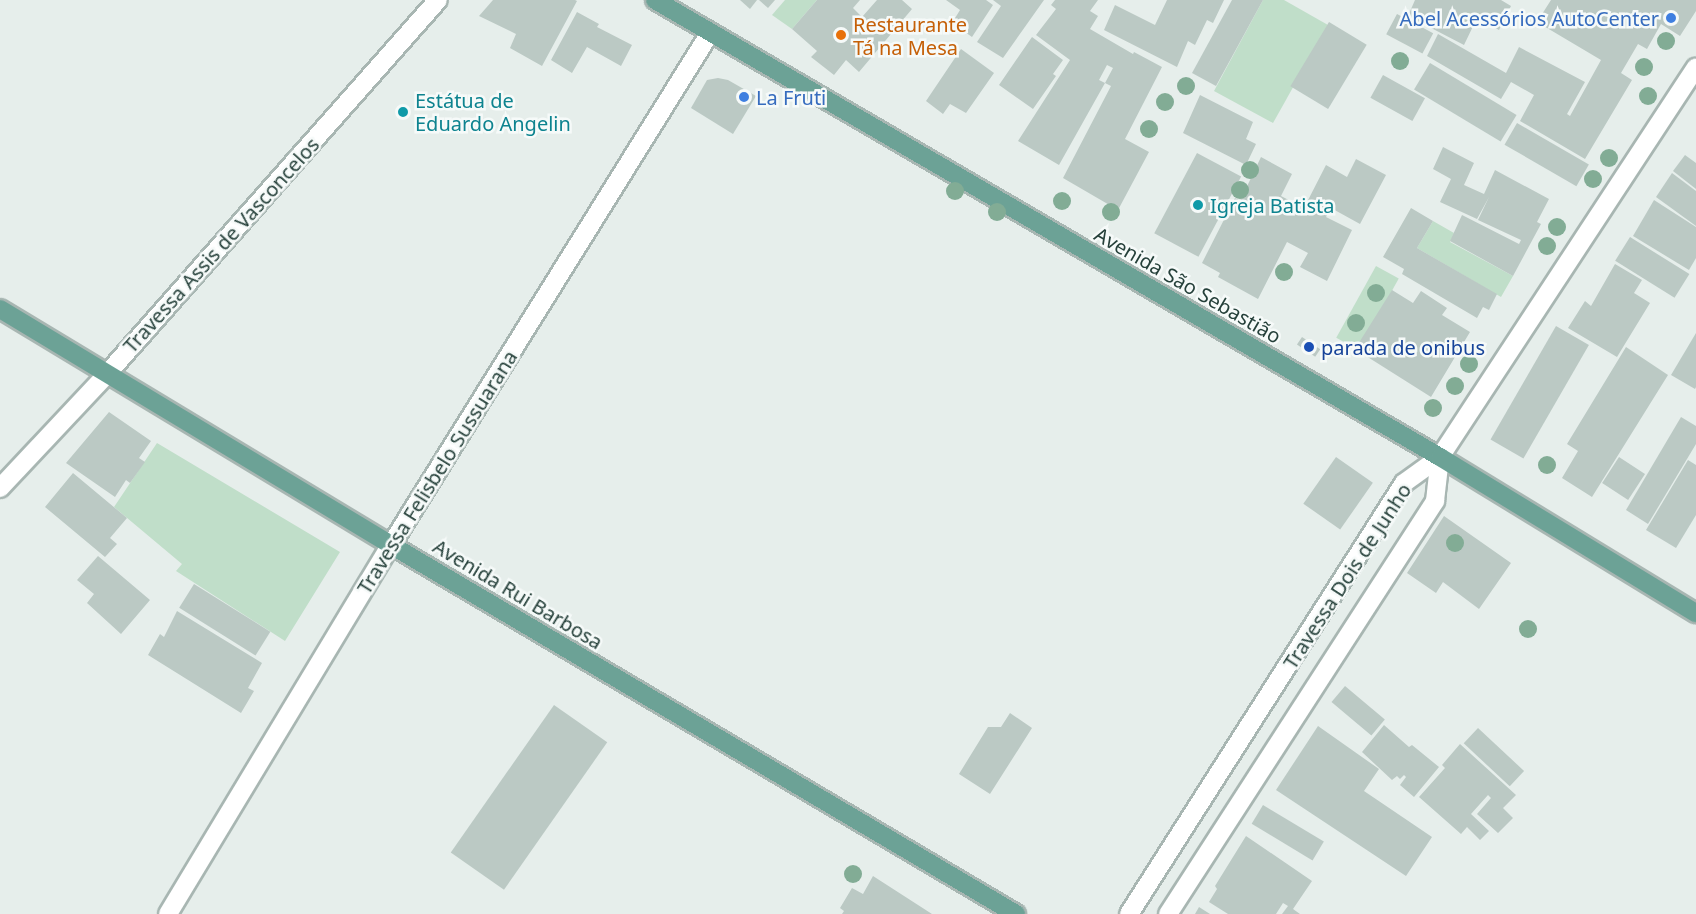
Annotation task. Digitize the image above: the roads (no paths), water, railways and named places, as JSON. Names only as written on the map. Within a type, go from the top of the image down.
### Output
[{"type":"main road","name":"Avenida São Sebastião","points":[[655,0],[1440,457],[1696,613]]},
{"type":"main road","name":"Avenida Rui Barbosa","points":[[0,309],[391,545],[1016,914]]},
{"type":"street","name":"Travessa Assis de Vasconcelos","points":[[0,488],[107,374],[438,0]]},
{"type":"street","name":"Travessa Felisbelo Sussuarana","points":[[168,914],[391,545],[710,33]]},
{"type":"street","name":"Travessa Dois de Junho","points":[[1129,914],[1404,483],[1440,457],[1696,68]]},
{"type":"street","points":[[1168,914],[1436,501],[1440,457]]},
{"type":"place","name":"Abel Acessórios AutoCenter","points":[[1671,18]]},
{"type":"place","name":"Restaurante Tá na Mesa","points":[[841,35]]},
{"type":"place","name":"La Fruti","points":[[744,97]]},
{"type":"place","name":"Estátua de Eduardo Angelin","points":[[403,112]]},
{"type":"place","name":"Igreja Batista","points":[[1198,205]]},
{"type":"place","name":"parada de onibus","points":[[1309,347]]}]
